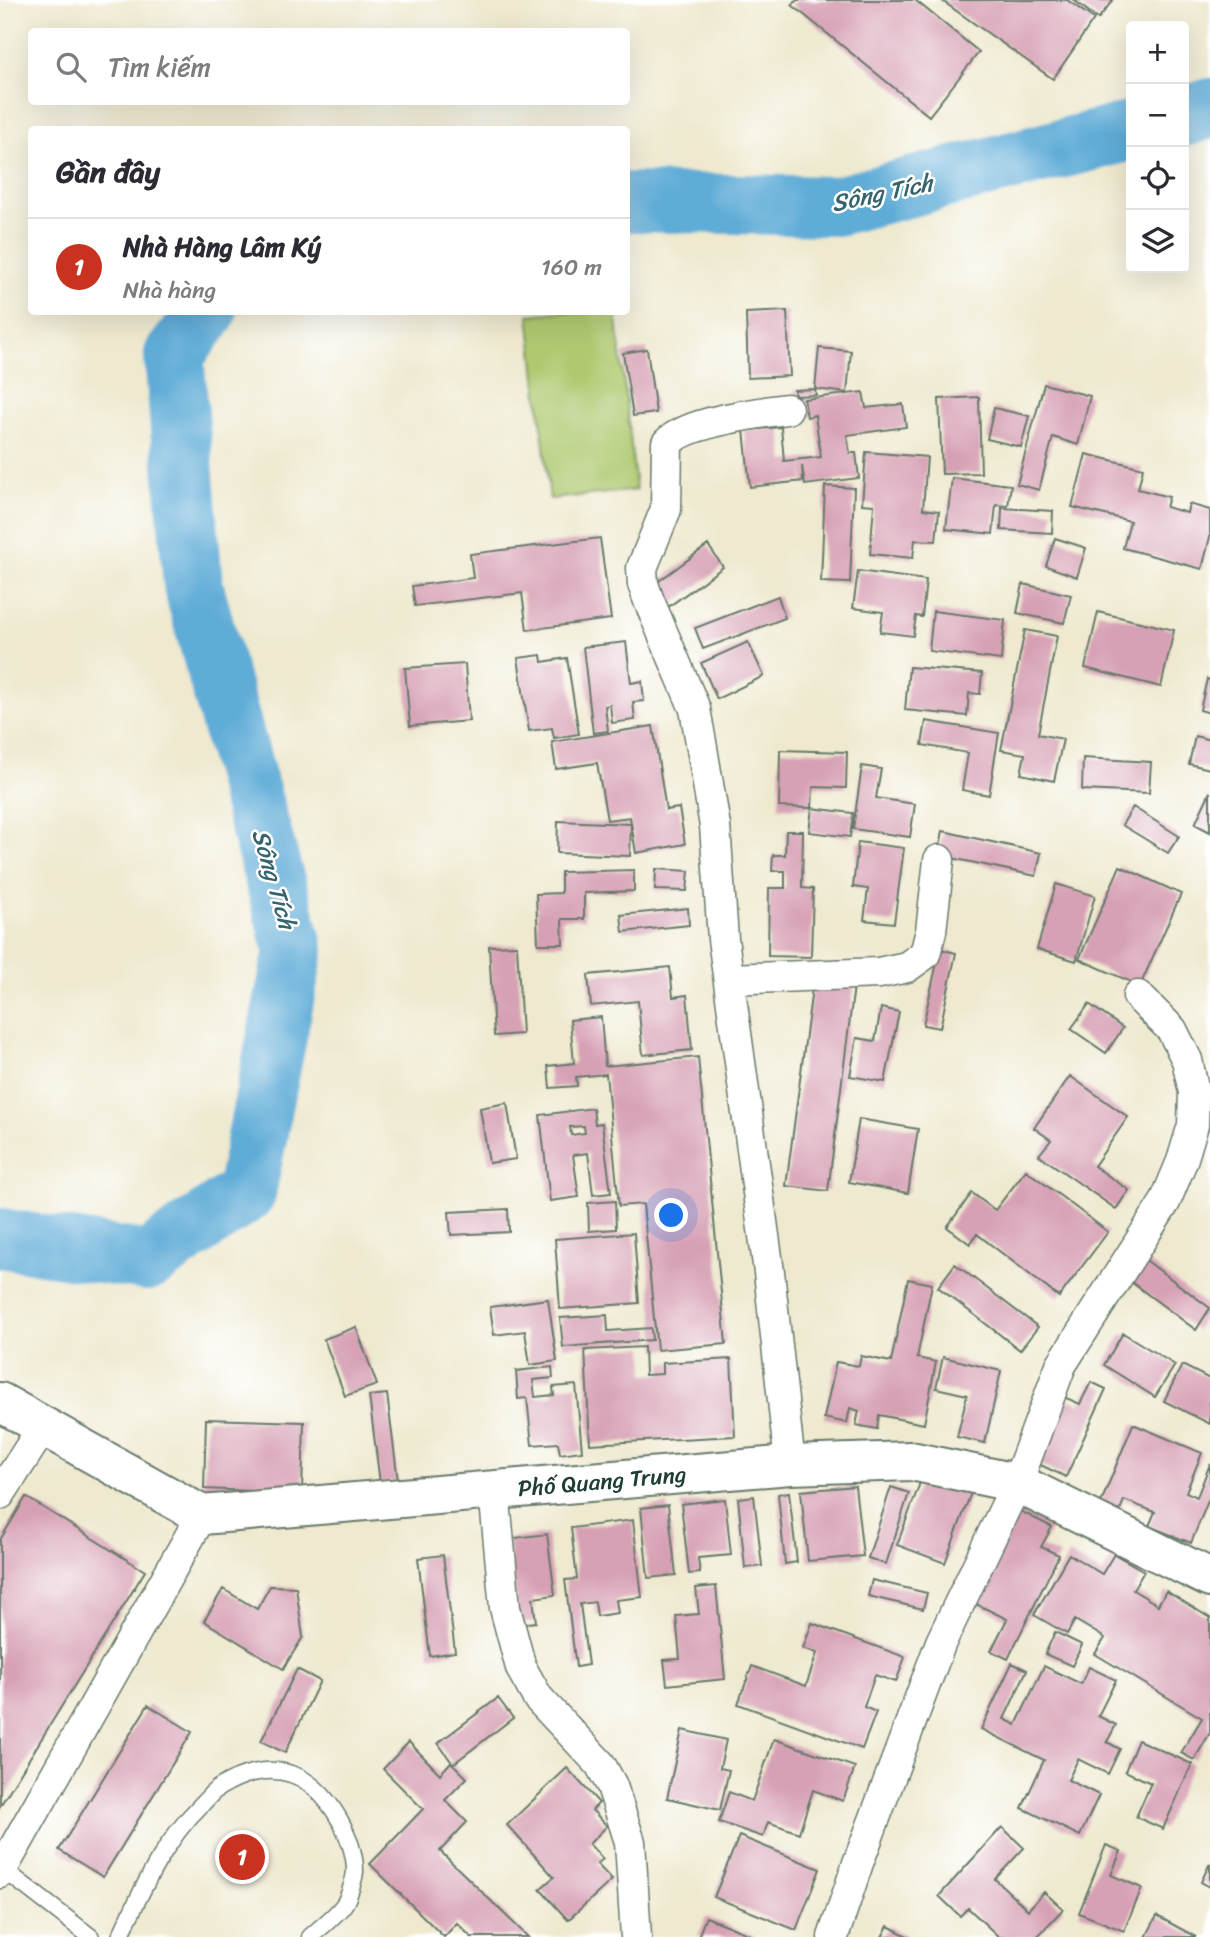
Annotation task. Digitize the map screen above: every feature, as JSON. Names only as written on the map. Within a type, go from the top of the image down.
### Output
[{"type":"street","points":[[787,409],[693,428],[671,438],[665,453],[666,509],[642,568],[643,584],[649,601],[695,709],[715,826],[723,939],[769,1272],[790,1465]]},
{"type":"street","points":[[729,979],[879,973],[907,967],[925,954],[932,931],[939,860]]},
{"type":"street","points":[[833,1937],[941,1642],[1017,1483],[1061,1365],[1165,1202],[1182,1161],[1193,1125],[1194,1092],[1186,1060],[1172,1030],[1138,996]]},
{"type":"street","points":[[0,1402],[202,1516],[1,1871]]},
{"type":"street","points":[[0,1494],[44,1426]]},
{"type":"street","name":"Phố Quang Trung","points":[[202,1516],[790,1465],[911,1461],[1017,1483],[1210,1578]]},
{"type":"street","points":[[494,1490],[505,1608],[521,1668],[538,1698],[600,1764],[612,1786],[630,1842],[636,1937]]},
{"type":"lane","points":[[120,1937],[164,1847],[191,1815],[218,1788],[248,1774],[269,1770],[293,1774],[315,1788],[335,1810],[351,1848],[355,1874],[344,1903],[310,1937]]},
{"type":"lane","points":[[1,1871],[53,1905],[91,1937]]},
{"type":"green space","points":[[529,315],[616,315],[636,490],[550,499]]},
{"type":"building","points":[[797,0],[915,0],[979,52],[929,116],[792,5]]},
{"type":"building","points":[[941,0],[1067,0],[1094,19],[1053,79]]},
{"type":"building","points":[[1074,0],[1113,0],[1098,19]]},
{"type":"building","points":[[787,311],[790,376],[748,378],[746,313]]},
{"type":"building","points":[[819,348],[851,351],[847,393],[815,389]]},
{"type":"building","points":[[647,349],[656,413],[633,416],[623,353]]},
{"type":"building","points":[[1044,384],[1090,396],[1078,445],[1053,437],[1039,490],[1017,484]]},
{"type":"building","points":[[815,389],[816,395],[795,396],[794,390]]},
{"type":"building","points":[[863,392],[866,408],[903,404],[906,427],[847,435],[850,453],[856,453],[859,478],[805,485],[802,466],[803,481],[750,487],[744,430],[781,427],[784,461],[821,457],[815,415],[807,417],[804,399]]},
{"type":"building","points":[[979,397],[981,473],[942,474],[939,399]]},
{"type":"building","points":[[994,408],[1029,416],[1021,447],[987,439]]},
{"type":"building","points":[[866,452],[927,457],[923,509],[939,511],[936,541],[915,540],[913,558],[870,554],[874,505],[862,504]]},
{"type":"building","points":[[1086,454],[1143,468],[1138,489],[1169,497],[1166,507],[1187,513],[1189,504],[1210,510],[1210,537],[1202,569],[1123,548],[1130,521],[1072,507]]},
{"type":"building","points":[[952,478],[1011,485],[1008,506],[996,505],[993,534],[946,529]]},
{"type":"building","points":[[825,486],[854,488],[850,583],[821,582]]},
{"type":"building","points":[[1002,508],[1053,511],[1052,533],[1001,530]]},
{"type":"building","points":[[600,538],[611,619],[527,630],[522,593],[415,606],[412,586],[473,578],[470,554]]},
{"type":"building","points":[[1055,538],[1086,548],[1077,577],[1046,566]]},
{"type":"building","points":[[708,545],[723,567],[664,610],[648,589]]},
{"type":"building","points":[[858,571],[926,580],[922,617],[916,616],[913,636],[880,632],[883,612],[853,608]]},
{"type":"building","points":[[1023,584],[1071,595],[1064,623],[1017,613]]},
{"type":"building","points":[[778,596],[785,618],[703,649],[695,628]]},
{"type":"building","points":[[933,611],[1005,620],[1001,660],[929,651]]},
{"type":"building","points":[[1098,612],[1174,630],[1161,687],[1085,668]]},
{"type":"building","points":[[1025,630],[1057,636],[1038,734],[1063,739],[1054,781],[1021,774],[1025,754],[1001,750]]},
{"type":"building","points":[[626,642],[631,683],[642,681],[644,701],[633,702],[635,720],[612,723],[610,705],[605,706],[608,731],[593,733],[583,647]]},
{"type":"building","points":[[748,642],[764,676],[717,699],[701,663]]},
{"type":"building","points":[[541,655],[542,662],[567,658],[579,734],[554,738],[552,728],[529,731],[518,658]]},
{"type":"building","points":[[465,664],[469,721],[410,726],[405,668]]},
{"type":"building","points":[[909,667],[982,673],[980,694],[969,693],[967,716],[905,710]]},
{"type":"building","points":[[1207,679],[1210,680],[1210,713],[1200,710]]},
{"type":"building","points":[[926,721],[999,733],[989,795],[962,790],[968,753],[922,745]]},
{"type":"building","points":[[653,726],[666,810],[679,808],[685,844],[636,853],[630,817],[607,820],[597,763],[556,769],[552,742]]},
{"type":"building","points":[[1195,736],[1210,740],[1210,769],[1189,764]]},
{"type":"building","points":[[780,750],[847,752],[846,788],[813,787],[812,808],[779,807]]},
{"type":"building","points":[[1083,758],[1151,762],[1149,793],[1082,790]]},
{"type":"building","points":[[862,766],[881,769],[876,798],[915,804],[910,837],[853,829]]},
{"type":"building","points":[[1210,792],[1210,832],[1195,824]]},
{"type":"building","points":[[1133,807],[1179,836],[1168,853],[1122,825]]},
{"type":"building","points":[[812,808],[853,813],[850,837],[809,832]]},
{"type":"building","points":[[558,821],[631,824],[630,856],[557,853]]},
{"type":"building","points":[[786,831],[803,831],[802,888],[813,889],[811,957],[768,956],[769,888],[785,888],[785,871],[772,871],[773,855],[785,855]]},
{"type":"building","points":[[943,831],[1041,853],[1036,876],[938,855]]},
{"type":"building","points":[[858,842],[904,848],[894,923],[864,920],[868,889],[853,887]]},
{"type":"building","points":[[1120,866],[1181,894],[1140,986],[1079,959]]},
{"type":"building","points":[[656,869],[689,871],[687,891],[655,890]]},
{"type":"building","points":[[634,870],[634,891],[584,893],[584,919],[562,919],[563,944],[538,944],[536,894],[561,893],[561,872]]},
{"type":"building","points":[[1056,884],[1095,896],[1076,961],[1037,949]]},
{"type":"building","points":[[688,908],[689,925],[623,932],[621,915]]},
{"type":"building","points":[[517,945],[522,1034],[494,1036],[489,946]]},
{"type":"building","points":[[940,949],[956,953],[940,1028],[923,1025]]},
{"type":"building","points":[[670,967],[673,997],[687,995],[692,1050],[643,1055],[638,1001],[591,1006],[588,975]]},
{"type":"building","points":[[813,981],[854,986],[828,1191],[786,1186]]},
{"type":"building","points":[[1089,1004],[1123,1028],[1106,1053],[1071,1029]]},
{"type":"building","points":[[881,1008],[899,1012],[885,1082],[850,1076],[857,1038],[875,1041]]},
{"type":"building","points":[[601,1017],[605,1066],[698,1057],[726,1344],[657,1350],[643,1204],[619,1206],[606,1074],[576,1077],[577,1086],[550,1088],[548,1066],[574,1063],[570,1020]]},
{"type":"building","points":[[1070,1076],[1128,1117],[1094,1166],[1129,1190],[1116,1209],[1039,1155],[1051,1140],[1034,1128]]},
{"type":"building","points":[[507,1103],[516,1159],[489,1163],[480,1108]]},
{"type":"building","points":[[593,1108],[595,1124],[602,1123],[611,1193],[593,1195],[588,1153],[573,1155],[579,1197],[550,1201],[540,1115]],"holes":[[[584,1126],[585,1133],[571,1135],[570,1127]]]},
{"type":"building","points":[[859,1119],[918,1129],[908,1193],[849,1182]]},
{"type":"building","points":[[1026,1170],[1108,1232],[1059,1297],[977,1234],[970,1244],[947,1227],[972,1193],[995,1210]]},
{"type":"building","points":[[615,1201],[616,1229],[589,1231],[588,1203]]},
{"type":"building","points":[[508,1209],[509,1232],[451,1235],[449,1212]]},
{"type":"building","points":[[634,1233],[639,1303],[560,1309],[555,1239]]},
{"type":"building","points":[[1139,1255],[1210,1308],[1196,1330],[1123,1276]]},
{"type":"building","points":[[955,1264],[1038,1327],[1020,1350],[938,1287]]},
{"type":"building","points":[[908,1279],[932,1284],[917,1358],[936,1362],[924,1424],[879,1415],[877,1429],[856,1425],[859,1411],[850,1408],[847,1423],[824,1418],[836,1362],[859,1366],[861,1356],[891,1362]]},
{"type":"building","points":[[548,1299],[557,1361],[530,1365],[525,1331],[494,1335],[490,1307]]},
{"type":"building","points":[[607,1315],[608,1331],[651,1328],[652,1340],[563,1347],[560,1318]]},
{"type":"building","points":[[356,1327],[377,1385],[345,1396],[324,1339]]},
{"type":"building","points":[[1123,1333],[1175,1365],[1155,1397],[1104,1365]]},
{"type":"building","points":[[644,1347],[645,1375],[662,1374],[662,1363],[731,1359],[735,1436],[590,1444],[585,1350]]},
{"type":"building","points":[[943,1357],[1001,1371],[985,1443],[957,1437],[967,1395],[936,1388]]},
{"type":"building","points":[[1182,1365],[1210,1379],[1210,1424],[1164,1401]]},
{"type":"building","points":[[552,1367],[553,1378],[533,1380],[535,1397],[554,1395],[553,1387],[576,1385],[582,1451],[560,1454],[558,1443],[532,1445],[527,1398],[518,1399],[516,1371]]},
{"type":"building","points":[[1091,1382],[1106,1389],[1066,1477],[1034,1462],[1064,1397],[1080,1404]]},
{"type":"building","points":[[387,1394],[398,1481],[380,1483],[369,1396]]},
{"type":"building","points":[[206,1419],[304,1422],[302,1493],[204,1489]]},
{"type":"building","points":[[1133,1424],[1202,1453],[1186,1492],[1197,1497],[1210,1464],[1210,1496],[1191,1543],[1149,1526],[1155,1512],[1124,1500],[1119,1513],[1100,1505]]},
{"type":"building","points":[[924,1472],[972,1490],[945,1563],[897,1545]]},
{"type":"building","points":[[855,1486],[863,1556],[808,1561],[801,1491]]},
{"type":"building","points":[[891,1487],[909,1493],[886,1564],[868,1558]]},
{"type":"building","points":[[789,1492],[797,1562],[785,1564],[778,1494]]},
{"type":"building","points":[[754,1496],[762,1566],[745,1568],[738,1498]]},
{"type":"building","points":[[26,1497],[145,1571],[0,1806],[0,1540]]},
{"type":"building","points":[[725,1499],[731,1555],[698,1558],[700,1573],[689,1574],[681,1504]]},
{"type":"building","points":[[668,1505],[676,1575],[648,1578],[641,1508]]},
{"type":"building","points":[[1018,1510],[1052,1527],[1041,1547],[1059,1555],[1008,1659],[991,1651],[1007,1619],[974,1603]]},
{"type":"building","points":[[633,1520],[642,1597],[616,1600],[618,1613],[597,1616],[595,1602],[580,1604],[588,1665],[576,1667],[565,1580],[577,1579],[571,1528]]},
{"type":"building","points":[[547,1534],[555,1595],[533,1598],[536,1622],[519,1624],[507,1539]]},
{"type":"building","points":[[1069,1554],[1102,1574],[1114,1554],[1144,1571],[1133,1590],[1158,1605],[1166,1591],[1210,1618],[1210,1733],[1194,1760],[1181,1753],[1202,1718],[1095,1654],[1105,1638],[1075,1620],[1067,1634],[1034,1615]]},
{"type":"building","points":[[443,1555],[455,1652],[430,1656],[418,1558]]},
{"type":"building","points":[[872,1580],[927,1593],[923,1609],[868,1596]]},
{"type":"building","points":[[270,1586],[296,1587],[303,1637],[283,1669],[204,1621],[223,1589],[257,1609]]},
{"type":"building","points":[[716,1586],[725,1679],[667,1685],[664,1660],[680,1659],[676,1616],[699,1614],[696,1588]]},
{"type":"building","points":[[812,1623],[905,1657],[896,1682],[875,1675],[864,1707],[876,1712],[862,1749],[738,1704],[752,1666],[806,1686],[817,1653],[803,1648]]},
{"type":"building","points":[[1055,1632],[1082,1645],[1072,1666],[1045,1654]]},
{"type":"building","points":[[1012,1663],[1027,1670],[1004,1719],[1016,1725],[1044,1666],[1081,1684],[1089,1667],[1116,1680],[1098,1716],[1116,1725],[1107,1742],[1120,1749],[1108,1774],[1078,1759],[1068,1780],[1099,1795],[1080,1836],[1022,1808],[1044,1760],[981,1729]]},
{"type":"building","points":[[297,1669],[320,1681],[285,1753],[261,1741]]},
{"type":"building","points":[[498,1698],[513,1718],[453,1764],[438,1743]]},
{"type":"building","points":[[148,1705],[192,1732],[103,1877],[59,1850]]},
{"type":"building","points":[[682,1730],[726,1740],[720,1768],[729,1770],[720,1810],[667,1798]]},
{"type":"building","points":[[774,1739],[855,1767],[843,1801],[813,1790],[799,1833],[768,1822],[763,1837],[719,1822],[729,1792],[752,1801]]},
{"type":"building","points":[[1138,1740],[1192,1764],[1163,1829],[1136,1817],[1151,1783],[1125,1771]]},
{"type":"building","points":[[409,1742],[440,1774],[451,1762],[467,1778],[445,1800],[467,1822],[440,1851],[528,1937],[471,1937],[457,1923],[444,1937],[370,1864],[423,1809],[383,1769]]},
{"type":"building","points":[[567,1768],[599,1803],[592,1810],[607,1826],[589,1844],[603,1859],[597,1864],[612,1880],[568,1920],[540,1889],[554,1877],[507,1825]]},
{"type":"building","points":[[1002,1827],[1024,1848],[995,1879],[1028,1910],[1044,1892],[1063,1909],[1037,1937],[999,1937],[968,1908],[960,1916],[939,1896]]},
{"type":"building","points":[[739,1836],[820,1869],[796,1930],[714,1897]]},
{"type":"building","points":[[1106,1845],[1121,1851],[1111,1875],[1142,1888],[1124,1931],[1079,1913]]},
{"type":"building","points":[[1210,1863],[1210,1887],[1201,1882]]},
{"type":"building","points":[[1157,1916],[1196,1937],[1146,1937]]},
{"type":"building","points":[[706,1917],[755,1937],[698,1937]]},
{"type":"building","points":[[888,1926],[909,1937],[882,1937]]},
{"type":"waterway","name":"Sông Tích","points":[[1189,115],[1210,108]]},
{"type":"waterway","name":"Sông Tích","points":[[630,202],[836,206],[1126,132]]},
{"type":"waterway","name":"Sông Tích","points":[[0,1238],[148,1261],[246,1193],[294,950],[193,585],[174,355],[205,315]]},
{"type":"place","name":"Nhà Hàng Lâm Ký","points":[[242,1857]]}]
